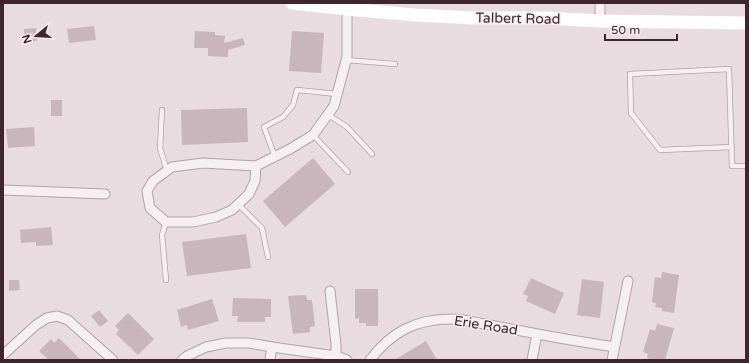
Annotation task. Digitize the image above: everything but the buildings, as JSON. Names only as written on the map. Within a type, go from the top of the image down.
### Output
[{"type":"street","name":"Talbert Road","points":[[292,3],[347,6],[415,15],[452,17],[746,23]]},
{"type":"street","points":[[600,3],[600,21]]},
{"type":"street","points":[[256,166],[255,181],[249,194],[232,210],[216,217],[193,222],[166,222],[150,208],[147,191],[153,181],[172,167],[203,163],[256,166],[290,149],[313,135],[334,106],[347,57],[347,6]]},
{"type":"street","points":[[3,190],[105,194]]},
{"type":"street","points":[[612,360],[628,281]]},
{"type":"street","points":[[330,291],[336,356]]},
{"type":"street","points":[[3,355],[36,325],[46,318],[57,316],[68,320],[112,360]]},
{"type":"street","name":"Erie Road","points":[[370,360],[388,341],[401,331],[433,320],[453,319],[614,347]]},
{"type":"street","points":[[532,360],[537,334]]},
{"type":"street","points":[[182,360],[206,346],[226,343],[250,343],[336,356],[347,360]]},
{"type":"street","points":[[270,360],[272,347]]},
{"type":"lane","points":[[346,60],[396,64]]},
{"type":"lane","points":[[732,147],[660,150],[631,113],[630,74],[729,69],[732,147],[732,166],[746,166]]},
{"type":"lane","points":[[275,157],[264,127],[283,117],[292,105],[297,90],[337,94]]},
{"type":"lane","points":[[162,110],[160,148],[167,171]]},
{"type":"lane","points":[[327,114],[347,128],[372,154]]},
{"type":"lane","points":[[313,135],[348,172]]},
{"type":"lane","points":[[238,204],[262,228],[268,257]]},
{"type":"lane","points":[[166,222],[162,235],[166,280]]}]
